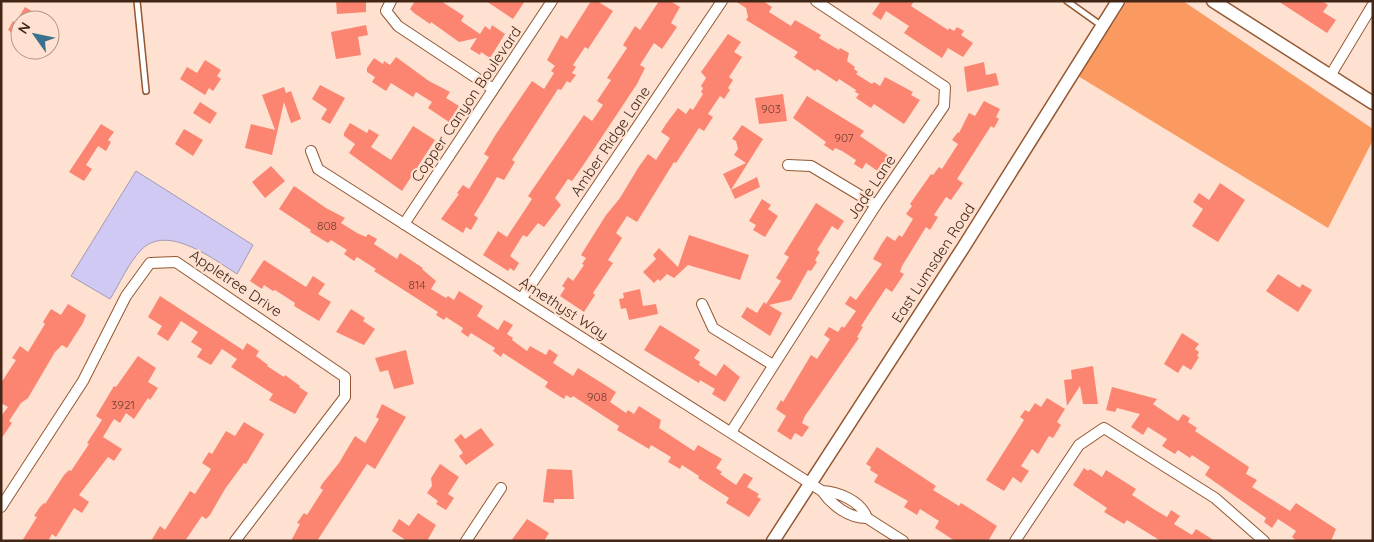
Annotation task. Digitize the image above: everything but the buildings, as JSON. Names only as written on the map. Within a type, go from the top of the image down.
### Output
[{"type":"street","points":[[391,1],[386,11],[398,26],[493,90]]},
{"type":"street","name":"Copper Canyon Boulevard","points":[[404,224],[552,1]]},
{"type":"street","name":"Amber Ridge Lane","points":[[522,298],[722,1]]},
{"type":"street","name":"Jade Lane","points":[[731,432],[876,205],[944,106],[944,87],[816,1]]},
{"type":"street","name":"East Lumsden Road","points":[[774,541],[963,248],[1118,1]]},
{"type":"street","points":[[1213,1],[1373,103]]},
{"type":"street","points":[[1330,76],[1369,5]]},
{"type":"street","name":"Amethyst Way","points":[[311,152],[318,169],[810,483],[822,491],[830,502],[856,518],[867,518],[903,541]]},
{"type":"street","points":[[788,165],[811,166],[876,205]]},
{"type":"street","name":"Appletree Drive","points":[[1,507],[83,381],[126,296],[150,263],[176,262],[345,376],[345,397],[235,541]]},
{"type":"street","points":[[702,304],[713,328],[773,365]]},
{"type":"street","points":[[1015,541],[1079,445],[1104,428],[1215,498],[1264,541]]},
{"type":"street","points":[[466,541],[501,488]]},
{"type":"lane","points":[[137,1],[146,91]]},
{"type":"lane","points":[[1066,2],[1102,26]]},
{"type":"shaded area","points":[[1127,1],[1183,1],[1373,129],[1373,140],[1328,228],[1078,76]]},
{"type":"shaded area","points":[[136,171],[253,245],[237,274],[190,246],[164,240],[152,243],[141,250],[128,267],[110,299],[71,276]]}]
